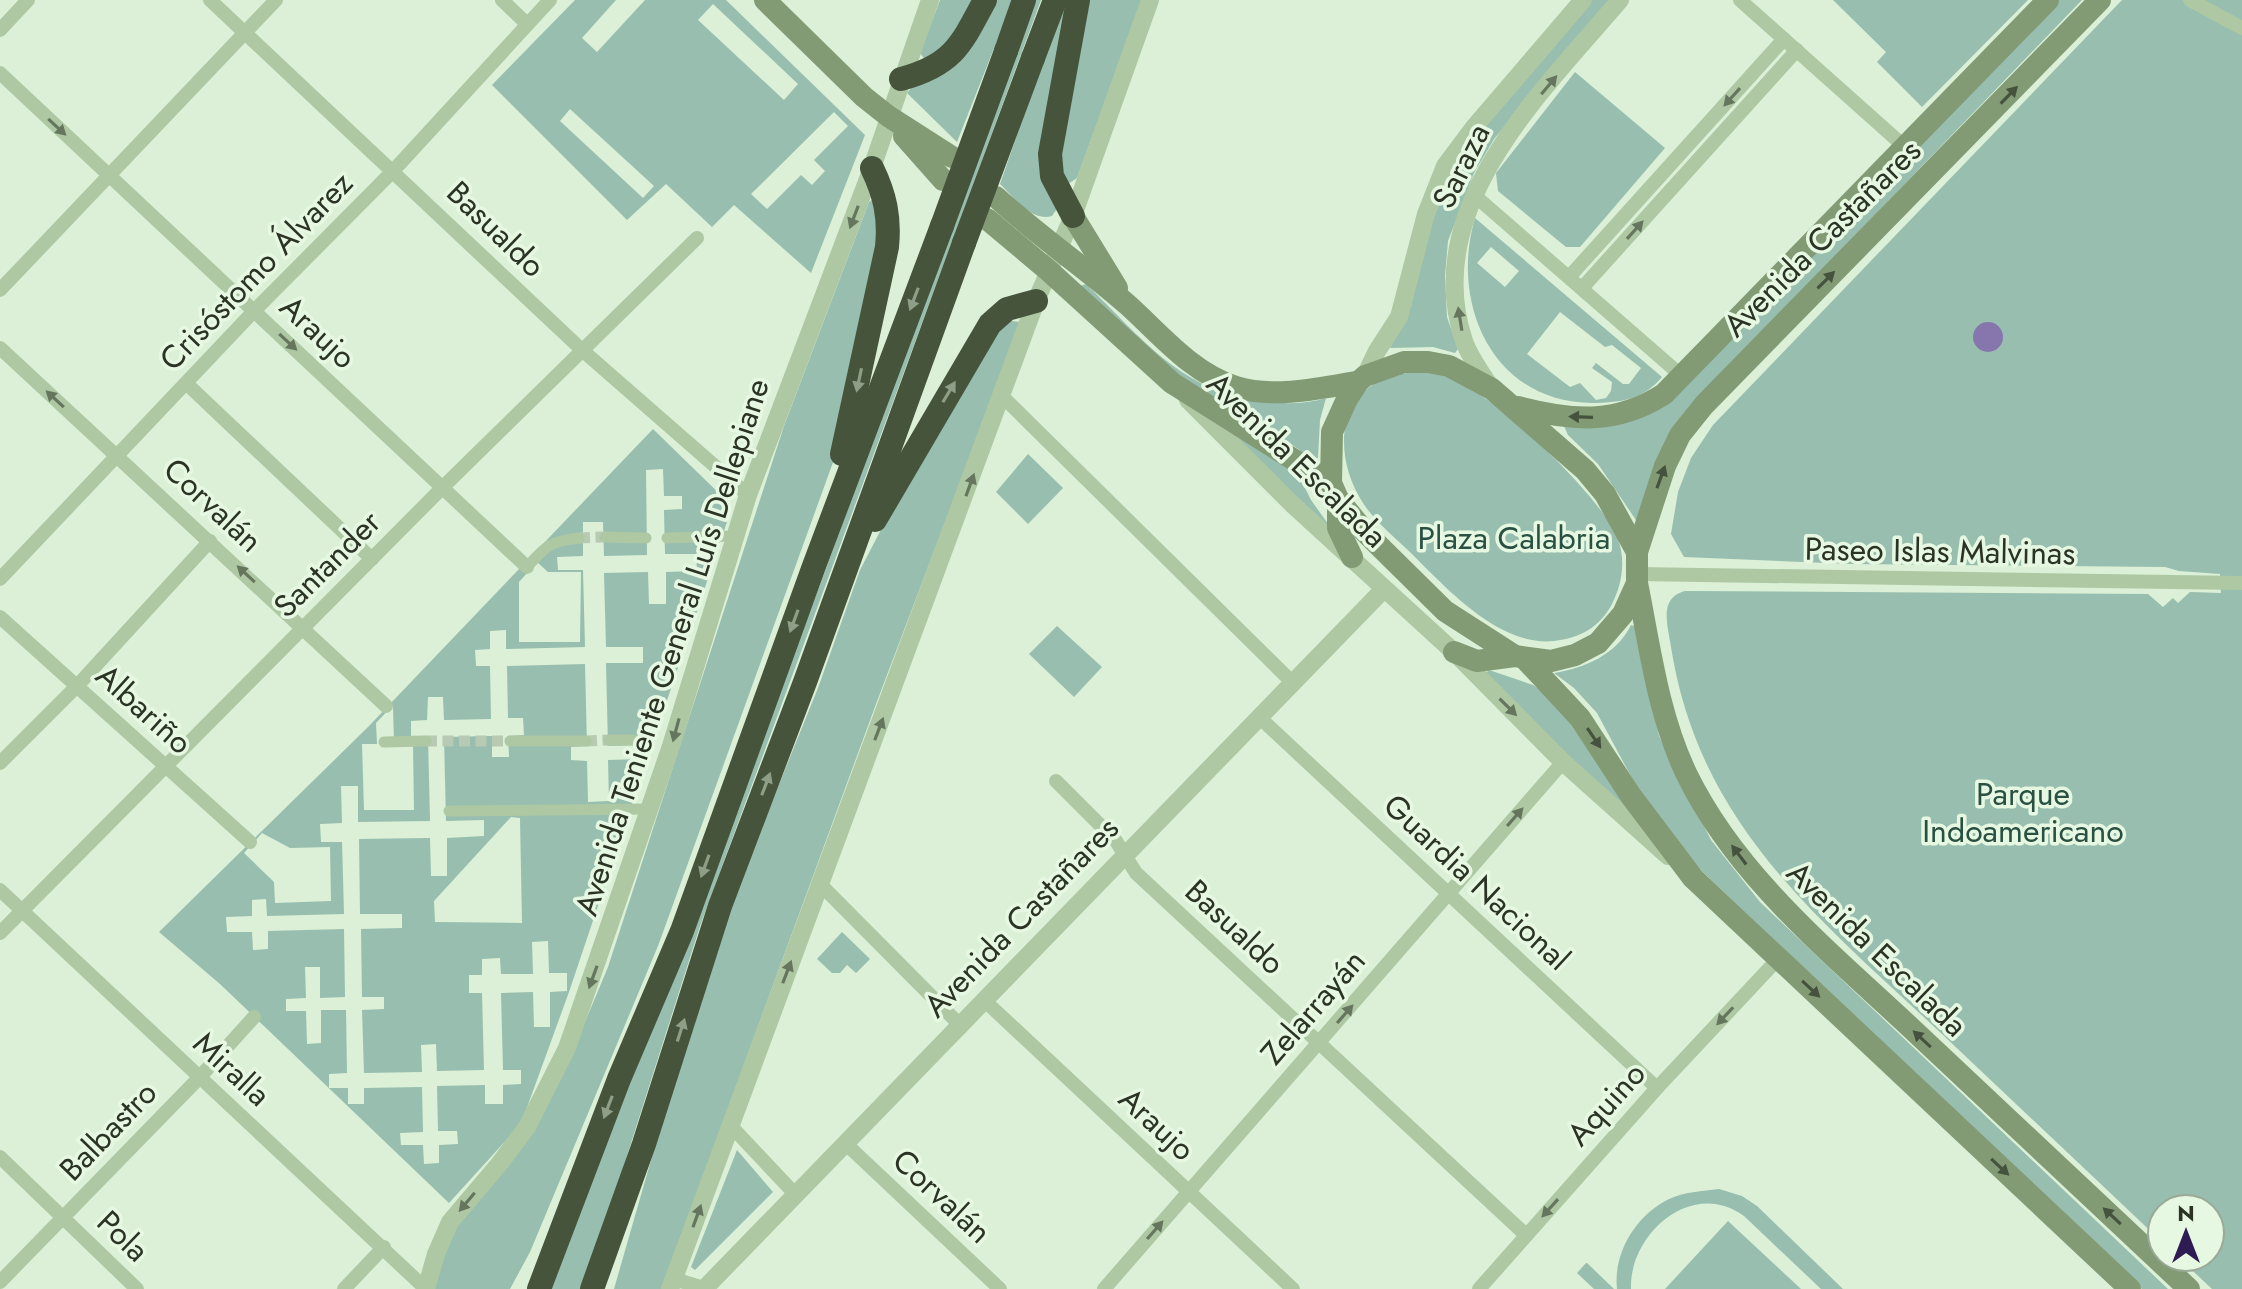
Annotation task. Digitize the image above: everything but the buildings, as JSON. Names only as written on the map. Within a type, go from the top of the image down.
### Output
[{"type":"highway","points":[[901,79],[931,69],[953,54],[985,0]]},
{"type":"highway","points":[[539,1289],[619,1079],[682,931],[1024,0]]},
{"type":"highway","points":[[592,1289],[644,1144],[720,906],[1055,0]]},
{"type":"highway","points":[[1073,216],[1052,176],[1050,154],[1078,0]]},
{"type":"highway","points":[[814,566],[852,412],[887,247],[888,213],[872,168]]},
{"type":"highway","points":[[840,581],[990,324],[1007,309],[1036,301]]},
{"type":"main road","name":"Avenida Castañares","points":[[1500,396],[1546,414],[1606,418],[1649,403],[1683,377],[2048,0]]},
{"type":"main road","name":"Avenida Castañares","points":[[1454,652],[1477,661],[1520,657],[1551,661],[1575,655],[1598,643],[1623,614],[1665,466],[1680,435],[1704,405],[2100,0]]},
{"type":"main road","points":[[772,3],[864,97],[952,157]]},
{"type":"main road","points":[[888,116],[943,180]]},
{"type":"main road","name":"Avenida Escalada","points":[[996,197],[1034,232],[1128,306],[1184,358],[1211,376],[1237,387],[1290,393],[1362,379],[1404,362],[1428,362],[1449,366],[1500,396]]},
{"type":"main road","points":[[1073,216],[1128,306]]},
{"type":"main road","name":"Avenida Escalada","points":[[987,219],[1172,383],[1334,491],[1365,532],[1445,611],[1520,657],[1580,718],[1631,796],[1693,878],[2130,1289]]},
{"type":"main road","points":[[1352,557],[1338,528],[1332,432],[1338,415],[1362,379]]},
{"type":"main road","points":[[1500,396],[1585,470],[1605,494],[1637,569]]},
{"type":"main road","name":"Avenida Escalada","points":[[1637,569],[1653,674],[1670,736],[1698,796],[1746,864],[1809,932],[2189,1289]]},
{"type":"street","points":[[0,30],[28,0]]},
{"type":"street","name":"Basualdo","points":[[210,0],[582,350],[748,495]]},
{"type":"street","points":[[0,290],[276,0]]},
{"type":"street","points":[[502,0],[527,24]]},
{"type":"street","name":"Crisóstomo Álvarez","points":[[0,579],[254,311],[394,170],[550,0]]},
{"type":"street","name":"Avenida Teniente General Luís Dellepiane","points":[[426,1289],[450,1222],[527,1127],[567,1048],[650,809],[748,495],[872,168],[930,0]]},
{"type":"street","points":[[705,1288],[672,1284],[1036,301],[1073,216],[1150,0]]},
{"type":"street","name":"Saraza","points":[[1362,379],[1399,317],[1426,214],[1445,166],[1583,0]]},
{"type":"street","name":"Saraza","points":[[1500,396],[1464,339],[1456,276],[1467,213],[1485,171],[1506,137],[1620,0]]},
{"type":"street","points":[[1740,0],[1906,148]]},
{"type":"street","points":[[2190,0],[2242,28]]},
{"type":"street","points":[[1570,276],[1784,39]]},
{"type":"street","points":[[1583,287],[1797,50]]},
{"type":"street","name":"Araujo","points":[[0,73],[527,567]]},
{"type":"street","points":[[1474,195],[1683,377]]},
{"type":"street","name":"Santander","points":[[0,933],[444,486],[697,238]]},
{"type":"street","name":"Corvalán","points":[[0,348],[386,706]]},
{"type":"street","name":"Avenida Escalada","points":[[1172,383],[1292,504],[1454,652],[1563,762],[1693,878]]},
{"type":"street","points":[[187,384],[372,559]]},
{"type":"street","points":[[1003,397],[1293,683]]},
{"type":"street","points":[[667,538],[735,536]]},
{"type":"street","points":[[605,537],[646,538]]},
{"type":"street","points":[[527,567],[547,545],[558,540],[579,538]]},
{"type":"street","points":[[0,763],[77,686],[210,541]]},
{"type":"street","name":"Paseo Islas Malvinas","points":[[1637,569],[2242,583]]},
{"type":"street","name":"Avenida Castañares","points":[[705,1288],[1384,589]]},
{"type":"street","name":"Albariño","points":[[0,617],[250,842]]},
{"type":"street","name":"Guardia Nacional","points":[[1259,717],[1657,1088]]},
{"type":"street","points":[[609,740],[634,740]]},
{"type":"street","points":[[384,742],[426,741]]},
{"type":"street","points":[[510,741],[586,741]]},
{"type":"street","name":"Zelarrayán","points":[[1104,1289],[1563,762]]},
{"type":"street","name":"Basualdo","points":[[1056,781],[1116,841],[1136,873],[1526,1235]]},
{"type":"street","points":[[449,811],[650,809]]},
{"type":"street","points":[[820,884],[960,1025]]},
{"type":"street","name":"Miralla","points":[[0,890],[426,1289]]},
{"type":"street","name":"Aquino","points":[[1479,1289],[1657,1088],[1778,959]]},
{"type":"street","name":"Araujo","points":[[984,1000],[1293,1289]]},
{"type":"street","name":"Balbastro","points":[[0,1282],[199,1078],[254,1017]]},
{"type":"street","points":[[730,1125],[795,1194]]},
{"type":"street","name":"Corvalán","points":[[845,1143],[1000,1289]]},
{"type":"street","name":"Pola","points":[[0,1157],[137,1289]]},
{"type":"street","points":[[344,1289],[384,1247]]},
{"type":"green space","points":[[575,0],[616,0],[582,38],[597,52],[645,0],[726,0],[865,135],[811,273],[734,205],[712,227],[666,184],[627,220],[492,85]],"holes":[[[713,4],[798,84],[784,100],[698,20]],[[570,109],[654,186],[643,198],[560,121]],[[834,112],[848,126],[814,160],[825,171],[812,185],[801,175],[767,209],[751,194]]]},
{"type":"green space","points":[[940,0],[976,0],[947,51],[926,61],[920,53]]},
{"type":"green space","points":[[987,0],[1013,0],[957,142],[907,93]]},
{"type":"green space","points":[[1036,0],[1041,0],[700,926],[611,1206],[580,1289],[547,1289],[817,593]]},
{"type":"green space","points":[[1083,0],[1142,0],[1077,178],[1068,184],[1062,181],[1058,133]]},
{"type":"green space","points":[[1588,0],[1611,0],[1494,139],[1474,173],[1448,241],[1445,276],[1447,317],[1458,349],[1455,353],[1433,347],[1390,348],[1411,306],[1433,212],[1458,160]]},
{"type":"green space","points":[[1833,0],[2028,0],[1922,107],[1877,62],[1886,52]]},
{"type":"green space","points":[[2055,0],[2082,0],[1710,386],[1640,526],[1598,464],[1568,435],[1563,424],[1632,417]]},
{"type":"green space","name":"Parque Indoamericano","points":[[2122,0],[2242,0],[2242,1289],[2212,1289],[2195,1273],[2226,1273],[2226,1193],[2146,1193],[2146,1227],[1851,950],[1770,864],[1736,817],[1708,766],[1686,710],[1667,622],[1671,600],[1685,591],[2148,594],[2163,607],[2173,598],[2178,603],[2190,592],[2221,593],[2220,574],[2165,567],[1851,564],[1684,557],[1671,534],[1678,492],[1691,458],[1713,425]]},
{"type":"green space","points":[[1063,4],[1071,8],[1059,206],[1052,216],[1044,217],[1024,208],[1000,184]]},
{"type":"green space","points":[[1575,72],[1665,148],[1580,247],[1566,247],[1498,191],[1496,173]]},
{"type":"green space","points":[[874,198],[886,209],[836,454],[658,946],[530,1252],[510,1289],[434,1289],[450,1239],[465,1211],[585,1022],[608,967],[784,426],[869,202]]},
{"type":"green space","points":[[1475,218],[1662,377],[1640,395],[1596,403],[1561,399],[1531,387],[1506,369],[1488,344],[1475,316],[1469,284],[1469,251]],"holes":[[[1491,247],[1519,271],[1505,287],[1477,263]],[[1560,312],[1605,347],[1612,345],[1641,368],[1629,384],[1623,384],[1596,363],[1592,368],[1612,382],[1606,398],[1596,400],[1580,383],[1570,387],[1527,354]]]},
{"type":"green space","points":[[1086,284],[1166,360],[1210,388],[1236,397],[1266,402],[1296,403],[1326,398],[1320,420],[1318,458],[1311,459],[1277,435],[1216,402],[1180,376],[1080,286]]},
{"type":"green space","points":[[1003,320],[1021,322],[876,704],[668,1272],[661,1289],[614,1289],[710,955],[818,688],[860,570],[923,449]]},
{"type":"green space","name":"Plaza Calabria","points":[[1420,371],[1445,375],[1488,400],[1568,472],[1608,520],[1620,547],[1620,580],[1607,612],[1588,630],[1554,641],[1534,640],[1514,635],[1495,625],[1458,599],[1380,524],[1363,503],[1347,468],[1344,449],[1349,413],[1358,398],[1372,385],[1391,376]]},
{"type":"green space","points":[[1228,428],[1287,464],[1300,478],[1336,539]]},
{"type":"green space","points":[[653,429],[730,504],[730,513],[569,992],[521,1124],[449,1203],[220,984],[159,932],[368,727]],"holes":[[[663,469],[664,496],[682,496],[682,509],[664,510],[665,554],[696,554],[697,571],[666,572],[666,604],[649,604],[648,572],[604,573],[606,647],[643,647],[643,663],[606,663],[608,746],[641,745],[641,759],[608,760],[609,801],[588,802],[587,761],[571,760],[571,747],[587,746],[585,664],[507,666],[508,718],[523,718],[524,735],[508,736],[509,757],[492,757],[492,736],[444,737],[446,821],[484,820],[484,836],[447,838],[447,876],[431,876],[430,838],[359,839],[360,914],[402,914],[402,928],[361,929],[362,997],[384,997],[384,1009],[362,1010],[364,1073],[422,1072],[421,1045],[436,1044],[437,1071],[484,1070],[482,993],[469,993],[469,975],[482,975],[482,959],[500,958],[501,974],[533,974],[532,942],[548,941],[549,973],[567,973],[567,991],[550,992],[550,1027],[534,1027],[533,992],[501,993],[503,1070],[521,1070],[521,1084],[503,1085],[503,1104],[485,1104],[485,1085],[437,1086],[438,1131],[457,1131],[458,1144],[439,1145],[439,1163],[424,1164],[423,1145],[401,1145],[400,1133],[423,1132],[422,1087],[364,1088],[364,1104],[348,1104],[348,1088],[329,1088],[329,1074],[347,1073],[346,1010],[321,1010],[321,1043],[307,1044],[306,1011],[286,1011],[286,999],[306,998],[305,967],[320,967],[320,998],[345,997],[344,929],[268,931],[268,949],[253,950],[252,932],[227,932],[226,917],[252,916],[252,900],[266,899],[267,916],[344,914],[342,842],[321,842],[320,824],[342,823],[341,786],[358,786],[358,822],[430,821],[428,737],[411,738],[411,721],[427,720],[428,697],[443,697],[444,720],[491,719],[490,666],[476,666],[475,650],[490,649],[490,631],[506,630],[506,649],[585,647],[583,570],[558,570],[557,557],[583,556],[583,522],[603,522],[604,556],[647,555],[646,470]],[[537,562],[548,572],[581,572],[580,642],[519,642],[519,582]],[[393,705],[394,744],[413,744],[414,810],[364,810],[362,744],[377,744],[376,723]],[[511,817],[520,818],[522,923],[435,922],[434,901]],[[262,833],[290,848],[330,847],[331,901],[275,903],[274,882],[244,853]]]},
{"type":"green space","points":[[1028,454],[1063,488],[1028,524],[996,492]]},
{"type":"green space","points":[[1631,625],[1637,627],[1659,736],[1711,840],[1760,902],[2146,1268],[2146,1273],[2151,1273],[2168,1289],[2142,1289],[1686,856],[1649,810],[1597,713],[1574,688],[1554,673],[1588,664],[1608,652]]},
{"type":"green space","points":[[1057,626],[1102,667],[1074,697],[1029,654]]},
{"type":"green space","points":[[1489,670],[1533,685],[1556,701],[1639,822],[1483,675]]},
{"type":"green space","points":[[842,932],[870,959],[856,973],[847,965],[840,973],[832,973],[817,959]]},
{"type":"green space","points":[[737,1150],[773,1192],[695,1270],[691,1267]]},
{"type":"green space","points":[[1719,1189],[1742,1196],[1757,1206],[1843,1289],[1821,1289],[1744,1216],[1724,1206],[1705,1204],[1685,1208],[1652,1231],[1633,1268],[1631,1289],[1617,1289],[1623,1249],[1646,1215],[1669,1199]]},
{"type":"green space","points":[[1728,1221],[1801,1289],[1665,1289]]},
{"type":"green space","points":[[1586,1263],[1614,1289],[1594,1289],[1577,1273]]},
{"type":"shaded area","points":[[1988,322],[1999,326],[2003,337],[1999,348],[1988,352],[1977,348],[1973,337],[1977,326]]},
{"type":"tunnel","points":[[579,538],[605,537]]},
{"type":"tunnel","points":[[586,741],[609,740]]},
{"type":"tunnel","points":[[426,741],[510,741]]}]
